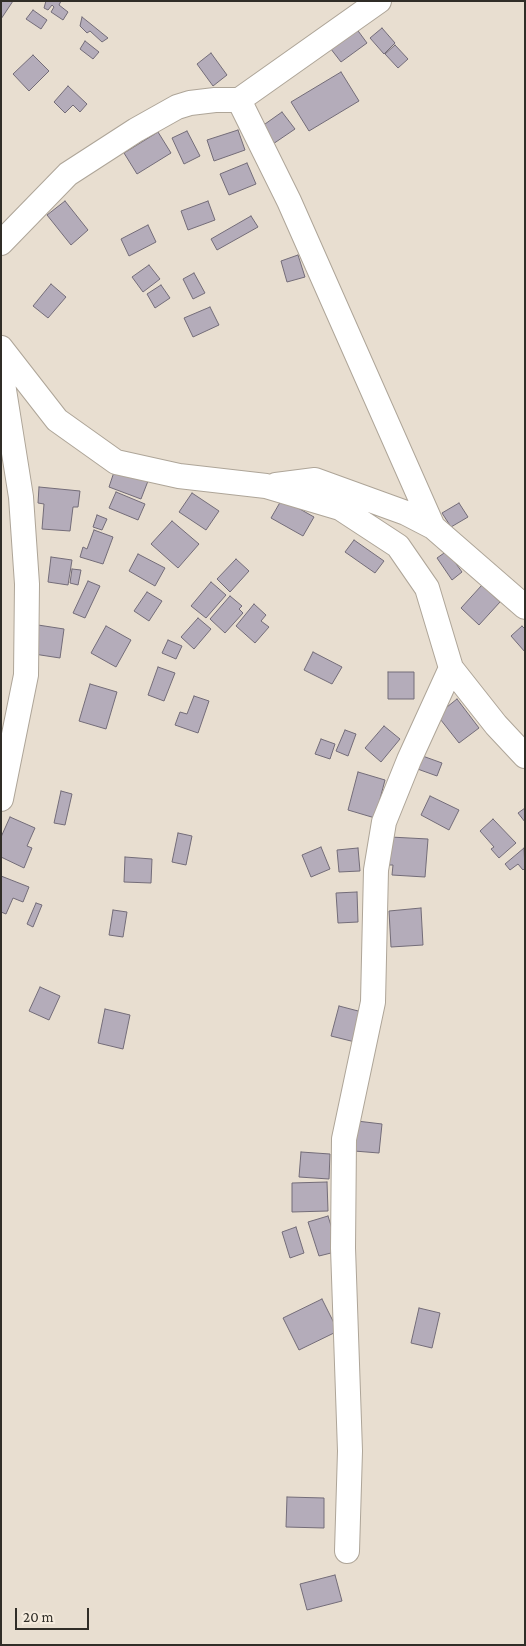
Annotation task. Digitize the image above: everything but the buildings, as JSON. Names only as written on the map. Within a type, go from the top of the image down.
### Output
[{"type":"street","points":[[1,243],[68,174],[136,130],[177,107],[190,103],[239,100],[379,1]]},
{"type":"street","points":[[239,100],[289,201],[433,527]]},
{"type":"street","points":[[1,348],[57,420],[116,462],[179,476],[266,486],[340,508],[398,546],[427,588],[451,668],[496,725],[525,756]]},
{"type":"street","points":[[1,371],[21,497],[28,584],[26,675],[1,798]]},
{"type":"street","points":[[266,486],[315,480],[406,513],[433,527],[525,607]]},
{"type":"street","points":[[347,1551],[350,1450],[343,1248],[344,1138],[373,1002],[376,870],[384,822],[409,760],[451,668]]}]
